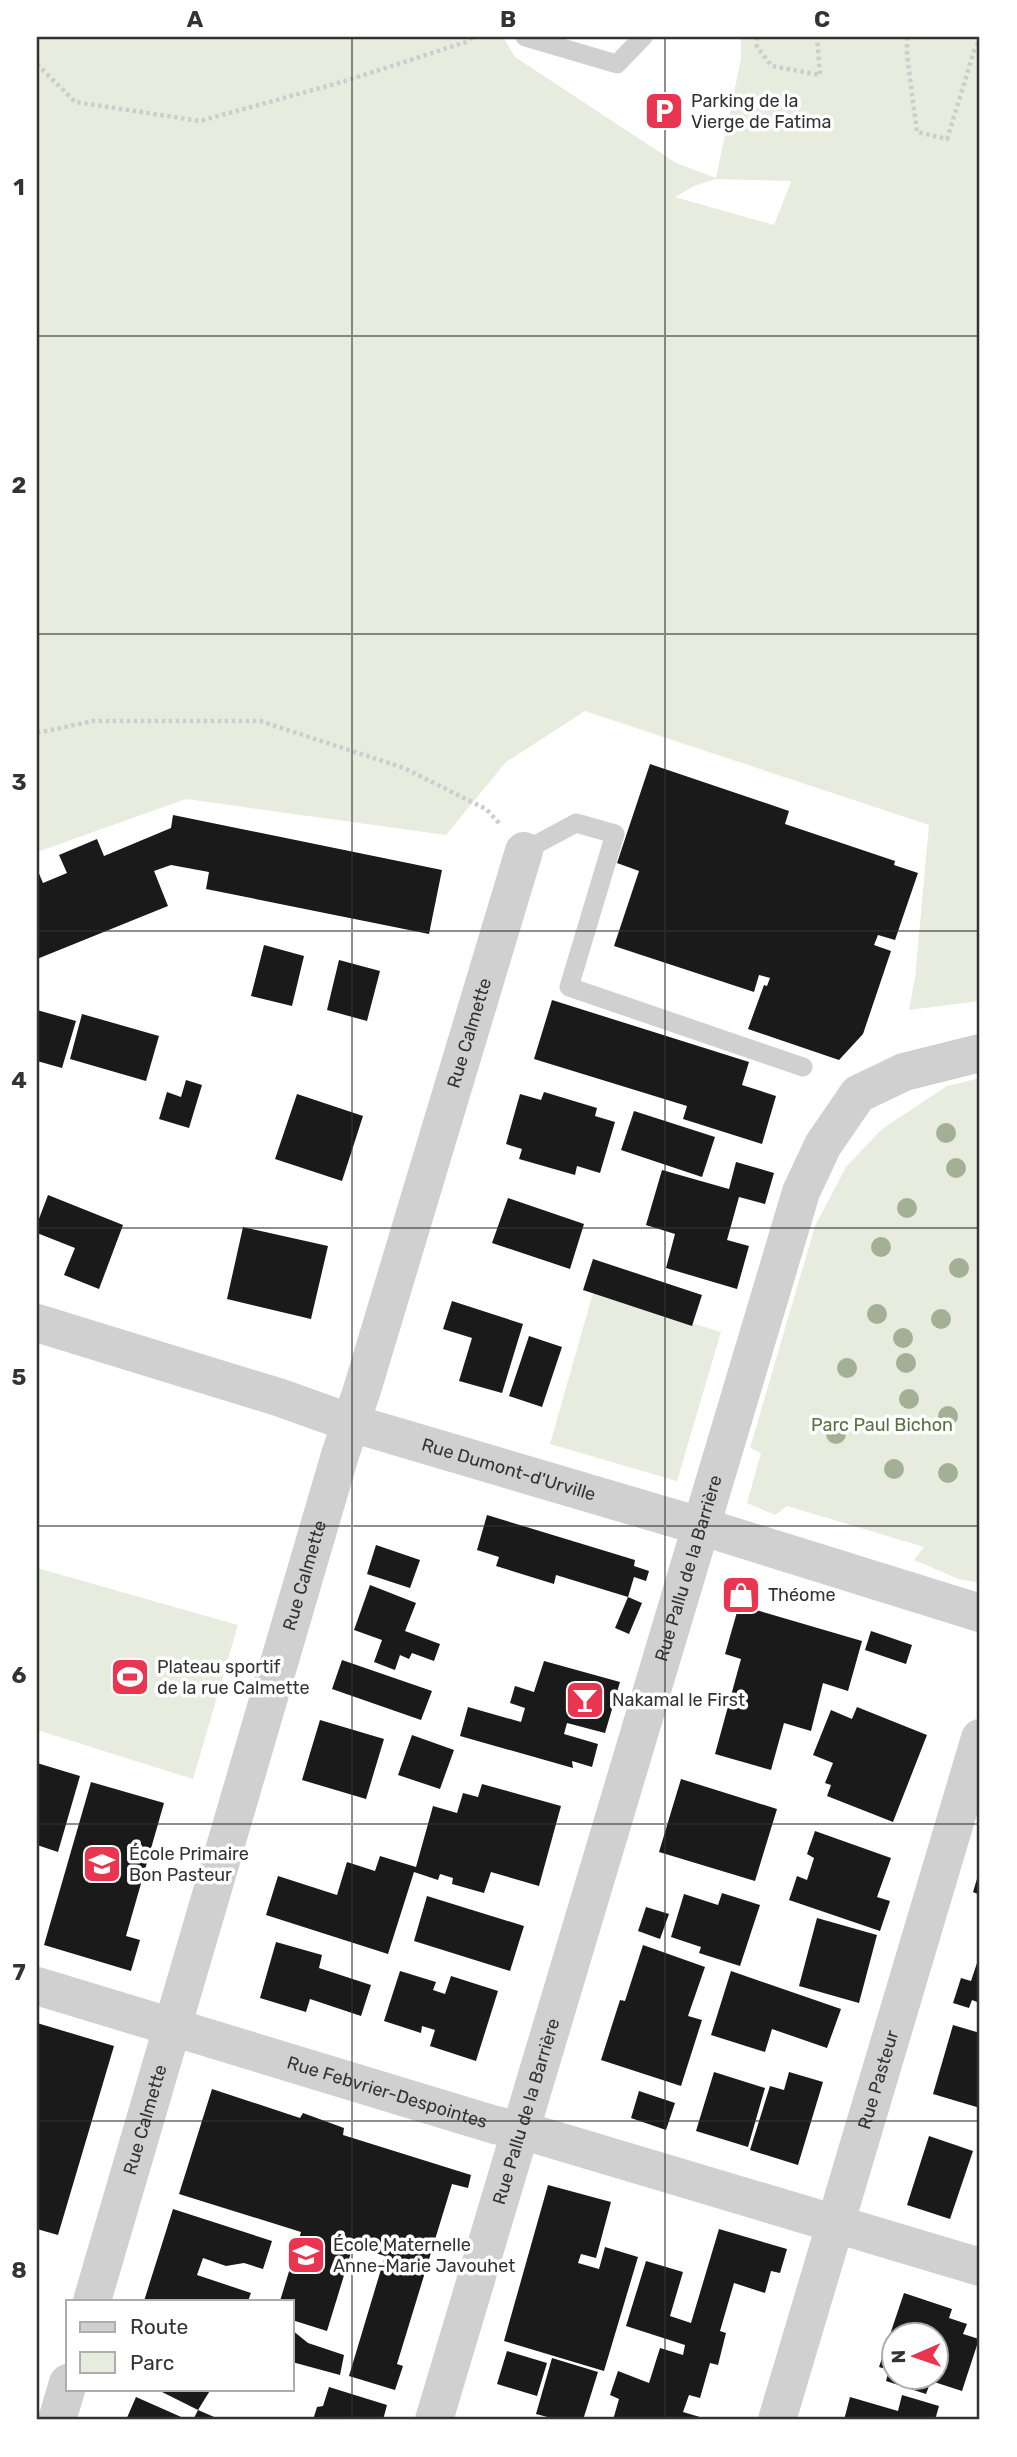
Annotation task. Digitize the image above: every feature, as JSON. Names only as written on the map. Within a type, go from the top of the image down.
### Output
[{"type":"street","name":"Rue Calmette","points":[[92,2300],[351,1423],[524,851]]},
{"type":"street","name":"Rue Pallu de la Barrière","points":[[434,2420],[802,1192],[823,1145],[858,1094],[904,1072],[980,1053]]},
{"type":"street","name":"Rue Dumont-d'Urville","points":[[37,1323],[281,1398],[351,1423],[700,1526],[980,1613]]},
{"type":"street","name":"Rue Pasteur","points":[[777,2420],[980,1738]]},
{"type":"street","name":"Rue Febvrier-Despointes","points":[[37,1986],[172,2029],[980,2267]]},
{"type":"street","points":[[57,2420],[66,2389]]},
{"type":"lane","points":[[525,37],[617,64],[643,37]]},
{"type":"lane","points":[[524,851],[576,823],[615,834],[569,987],[803,1067]]},
{"type":"path","points":[[37,64],[75,102],[200,121],[342,82],[466,42],[473,37]]},
{"type":"path","points":[[757,37],[757,47],[772,66],[820,75],[817,37]]},
{"type":"path","points":[[907,37],[917,132],[947,139],[975,47],[980,41]]},
{"type":"path","points":[[37,733],[93,721],[260,721],[404,768],[486,809],[524,851]]},
{"type":"green space","points":[[37,37],[503,37],[515,57],[676,163],[716,178],[741,59],[741,37],[980,37],[980,1001],[909,1010],[915,978],[929,825],[585,711],[506,762],[446,835],[186,799],[37,852]],"holes":[[[716,179],[790,181],[774,225],[675,197],[694,186]]]},
{"type":"green space","name":"Parc Paul Bichon","points":[[980,1078],[980,1583],[959,1579],[914,1560],[924,1547],[787,1506],[775,1515],[747,1503],[761,1453],[750,1448],[815,1226],[846,1167],[882,1129],[947,1086]]},
{"type":"green space","points":[[593,1293],[721,1332],[677,1481],[550,1444]]},
{"type":"green space","name":"Plateau sportif de la rue Calmette","points":[[37,1568],[238,1625],[193,1779],[37,1730]]},
{"type":"building","points":[[650,764],[789,811],[785,824],[895,861],[894,865],[918,873],[895,940],[878,935],[874,945],[891,951],[863,1034],[839,1060],[748,1029],[764,985],[767,986],[770,978],[759,975],[754,992],[614,946],[639,871],[617,863]]},
{"type":"building","points":[[173,815],[442,870],[429,934],[206,889],[209,872],[171,865],[154,871],[168,906],[37,959],[37,869],[43,883],[67,873],[59,855],[97,839],[104,856],[171,828]]},
{"type":"building","points":[[264,945],[304,956],[292,1006],[251,996]]},
{"type":"building","points":[[339,960],[380,971],[367,1021],[327,1010]]},
{"type":"building","points":[[552,1000],[749,1062],[742,1085],[776,1096],[762,1144],[683,1119],[687,1106],[534,1059]]},
{"type":"building","points":[[37,1010],[76,1021],[62,1068],[37,1061]]},
{"type":"building","points":[[82,1014],[159,1036],[146,1081],[70,1059]]},
{"type":"building","points":[[186,1080],[202,1085],[189,1128],[159,1119],[167,1092],[181,1097]]},
{"type":"building","points":[[544,1092],[597,1108],[595,1116],[615,1122],[600,1173],[577,1166],[575,1175],[519,1159],[522,1149],[506,1144],[520,1094],[541,1100]]},
{"type":"building","points":[[297,1094],[363,1116],[342,1181],[275,1159]]},
{"type":"building","points":[[634,1111],[715,1137],[702,1177],[621,1150]]},
{"type":"building","points":[[736,1162],[774,1173],[765,1204],[739,1197],[727,1240],[749,1246],[737,1289],[666,1268],[675,1234],[646,1225],[662,1170],[729,1189]]},
{"type":"building","points":[[48,1195],[123,1225],[99,1289],[64,1275],[75,1248],[37,1233],[37,1224]]},
{"type":"building","points":[[508,1198],[584,1224],[570,1269],[492,1243]]},
{"type":"building","points":[[243,1227],[328,1246],[311,1319],[227,1299]]},
{"type":"building","points":[[593,1259],[702,1295],[692,1326],[583,1290]]},
{"type":"building","points":[[452,1301],[523,1324],[502,1393],[459,1381],[472,1338],[443,1329]]},
{"type":"building","points":[[529,1336],[562,1347],[542,1407],[509,1396]]},
{"type":"building","points":[[487,1515],[635,1560],[634,1566],[649,1571],[646,1581],[634,1577],[628,1597],[556,1575],[554,1584],[496,1566],[499,1557],[477,1550]]},
{"type":"building","points":[[376,1545],[420,1560],[410,1588],[367,1574]]},
{"type":"building","points":[[370,1585],[416,1603],[405,1631],[440,1644],[434,1661],[412,1653],[409,1659],[400,1655],[395,1670],[374,1662],[382,1640],[354,1630]]},
{"type":"building","points":[[628,1597],[642,1603],[629,1634],[615,1628]]},
{"type":"building","points":[[739,1605],[862,1641],[848,1691],[823,1683],[811,1731],[784,1723],[771,1770],[715,1754],[741,1659],[725,1654]]},
{"type":"building","points":[[871,1631],[912,1645],[906,1664],[865,1650]]},
{"type":"building","points":[[342,1660],[432,1691],[421,1720],[332,1689]]},
{"type":"building","points":[[544,1661],[620,1682],[605,1733],[567,1723],[564,1734],[598,1744],[592,1767],[572,1761],[573,1768],[460,1736],[468,1707],[521,1722],[525,1708],[510,1703],[515,1686],[534,1692]]},
{"type":"building","points":[[857,1707],[927,1735],[893,1822],[827,1796],[831,1785],[825,1783],[833,1763],[813,1755],[831,1710],[852,1719]]},
{"type":"building","points":[[320,1720],[384,1739],[366,1799],[302,1780]]},
{"type":"building","points":[[412,1735],[454,1750],[440,1789],[398,1775]]},
{"type":"building","points":[[37,1763],[80,1776],[58,1852],[37,1845]]},
{"type":"building","points":[[681,1779],[777,1809],[755,1881],[659,1852]]},
{"type":"building","points":[[91,1782],[164,1803],[126,1936],[140,1940],[131,1971],[44,1945]]},
{"type":"building","points":[[482,1784],[561,1806],[539,1886],[491,1872],[484,1893],[452,1884],[453,1878],[440,1874],[438,1880],[414,1872],[388,1954],[266,1915],[278,1876],[337,1895],[347,1862],[375,1871],[380,1856],[416,1867],[433,1806],[457,1813],[463,1793],[478,1797]]},
{"type":"building","points":[[815,1831],[891,1858],[877,1897],[890,1901],[880,1931],[789,1900],[797,1876],[807,1880],[814,1858],[807,1854]]},
{"type":"building","points":[[980,1869],[980,1895],[973,1892]]},
{"type":"building","points":[[722,1893],[760,1905],[740,1966],[699,1953],[701,1947],[671,1937],[684,1894],[718,1905]]},
{"type":"building","points":[[427,1896],[524,1926],[510,1971],[414,1941]]},
{"type":"building","points":[[646,1907],[669,1914],[660,1939],[638,1931]]},
{"type":"building","points":[[817,1918],[877,1935],[859,2003],[799,1986]]},
{"type":"building","points":[[276,1942],[322,1955],[319,1968],[371,1985],[361,2016],[310,1999],[306,2012],[260,1998]]},
{"type":"building","points":[[643,1945],[705,1967],[688,2016],[702,2020],[681,2086],[601,2060],[620,2000],[625,2001]]},
{"type":"building","points":[[980,1954],[980,2003],[972,2000],[969,2008],[953,2003],[961,1978],[971,1981]]},
{"type":"building","points":[[400,1971],[436,1982],[433,1990],[445,1994],[451,1976],[498,1991],[476,2061],[430,2046],[435,2030],[422,2026],[421,2033],[384,2021]]},
{"type":"building","points":[[731,1971],[841,2009],[827,2048],[772,2029],[765,2052],[711,2035]]},
{"type":"building","points":[[37,2023],[114,2046],[58,2235],[37,2229]]},
{"type":"building","points":[[953,2025],[980,2033],[980,2108],[933,2094]]},
{"type":"building","points":[[714,2072],[765,2088],[748,2147],[696,2131]]},
{"type":"building","points":[[789,2072],[823,2082],[798,2165],[750,2150],[770,2086],[784,2090]]},
{"type":"building","name":"École Maternelle Anne-Marie Javouhet","points":[[212,2089],[300,2118],[303,2113],[344,2128],[343,2135],[471,2175],[468,2188],[452,2184],[397,2364],[403,2366],[395,2390],[349,2376],[385,2256],[353,2246],[327,2331],[294,2321],[294,2300],[280,2300],[301,2232],[179,2194]]},
{"type":"building","points":[[639,2091],[675,2103],[666,2130],[631,2118]]},
{"type":"building","points":[[929,2136],[973,2151],[950,2219],[907,2205]]},
{"type":"building","points":[[548,2185],[611,2202],[596,2258],[581,2254],[578,2263],[599,2269],[605,2247],[638,2257],[604,2371],[504,2341]]},
{"type":"building","points":[[173,2209],[272,2241],[263,2269],[244,2263],[226,2266],[203,2258],[197,2275],[251,2293],[248,2300],[144,2300]]},
{"type":"building","points":[[719,2229],[787,2249],[780,2273],[771,2271],[765,2293],[734,2283],[720,2331],[726,2333],[718,2365],[710,2363],[700,2398],[689,2395],[683,2412],[710,2420],[613,2420],[619,2399],[610,2395],[618,2371],[649,2383],[660,2348],[683,2355],[685,2345],[626,2326],[646,2261],[683,2272],[670,2316],[691,2323]]},
{"type":"building","points":[[904,2293],[952,2309],[949,2318],[967,2324],[963,2334],[979,2339],[962,2391],[950,2387],[950,2320],[895,2320]]},
{"type":"building","points":[[294,2332],[308,2343],[344,2355],[340,2375],[294,2363]]},
{"type":"building","points":[[507,2351],[547,2363],[537,2396],[497,2384]]},
{"type":"building","points":[[552,2358],[598,2372],[583,2420],[559,2420],[536,2414]]},
{"type":"building","points":[[329,2387],[387,2405],[383,2420],[313,2420],[317,2407],[323,2406]]},
{"type":"building","points":[[158,2390],[210,2390],[198,2410]]},
{"type":"building","points":[[902,2395],[939,2406],[935,2420],[844,2420],[850,2397],[898,2411]]},
{"type":"building","points":[[136,2397],[188,2420],[126,2420]]},
{"type":"building","points":[[198,2410],[221,2420],[193,2420]]},
{"type":"place","name":"Parking de la Vierge de Fatima","points":[[664,111]]},
{"type":"place","name":"Théome","points":[[741,1595]]},
{"type":"place","name":"Plateau sportif de la rue Calmette","points":[[130,1677]]},
{"type":"place","name":"Nakamal le First","points":[[585,1700]]},
{"type":"place","name":"École Primaire Bon Pasteur","points":[[102,1864]]},
{"type":"place","name":"École Maternelle Anne-Marie Javouhet","points":[[306,2255]]}]
